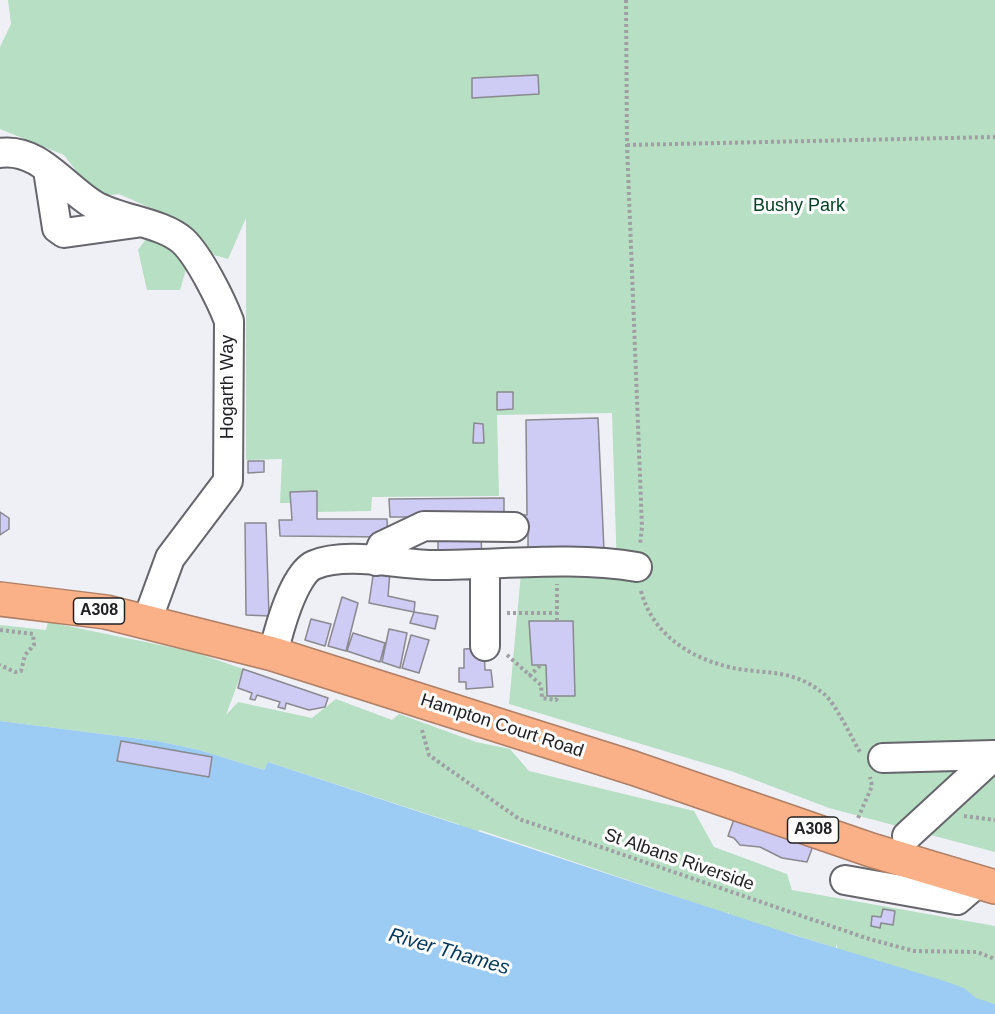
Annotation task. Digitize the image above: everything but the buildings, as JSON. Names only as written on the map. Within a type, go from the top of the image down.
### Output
[{"type":"highway","name":"Hampton Court Road","points":[[0,599],[106,612],[273,654],[633,768],[849,842],[986,884]]},
{"type":"lane","name":"Hogarth Way","points":[[0,153],[9,152],[30,156],[94,205],[170,232],[183,242],[221,300],[229,321],[228,481],[170,558],[147,621]]},
{"type":"lane","points":[[48,170],[57,228],[64,233],[138,222]]},
{"type":"lane","points":[[376,561],[382,546],[424,526],[514,527]]},
{"type":"lane","points":[[273,654],[279,627],[297,585],[312,566],[337,559],[434,565],[605,561],[637,567]]},
{"type":"lane","points":[[485,564],[485,646]]},
{"type":"lane","points":[[874,758],[995,755]]},
{"type":"lane","points":[[907,836],[995,755]]},
{"type":"lane","points":[[845,880],[957,900],[986,884]]},
{"type":"path","points":[[626,0],[627,146],[642,527],[637,567],[642,594],[654,622],[682,649],[725,666],[789,674],[825,694],[874,758],[872,786],[849,842]]},
{"type":"path","points":[[627,146],[993,136]]},
{"type":"path","points":[[642,527],[647,525]]},
{"type":"path","points":[[557,562],[557,621]]},
{"type":"path","points":[[485,613],[557,613]]},
{"type":"path","points":[[0,630],[33,634],[34,645],[25,655],[21,671],[15,672],[0,665]]},
{"type":"path","points":[[485,646],[504,651],[541,685],[542,698],[556,700],[558,696]]},
{"type":"path","points":[[530,676],[541,665]]},
{"type":"path","name":"St Albans Riverside","points":[[413,698],[429,755],[519,819],[869,939],[914,951],[976,952],[995,959]]},
{"type":"green space","name":"Bushy Park","points":[[8,0],[995,0],[995,852],[829,808],[734,772],[509,704],[521,573],[617,571],[612,413],[497,415],[499,496],[372,497],[371,511],[317,512],[316,491],[291,492],[291,503],[280,503],[282,459],[246,460],[246,218],[228,259],[192,249],[180,290],[147,290],[138,250],[164,214],[119,194],[96,197],[64,155],[0,129],[0,47],[11,24]]},
{"type":"green space","points":[[48,622],[194,652],[243,669],[226,715],[238,702],[312,718],[336,699],[392,720],[399,714],[476,742],[510,749],[529,771],[694,811],[714,847],[787,874],[792,890],[995,926],[995,1014],[846,970],[836,944],[836,948],[792,934],[728,923],[729,911],[728,914],[480,830],[469,835],[458,824],[268,762],[264,770],[199,750],[157,741],[0,721],[0,625],[46,630]]},
{"type":"water","name":"River Thames","points":[[0,721],[157,741],[199,750],[264,770],[268,762],[781,931],[964,988],[976,998],[995,1004],[995,1014],[0,1014]]}]
